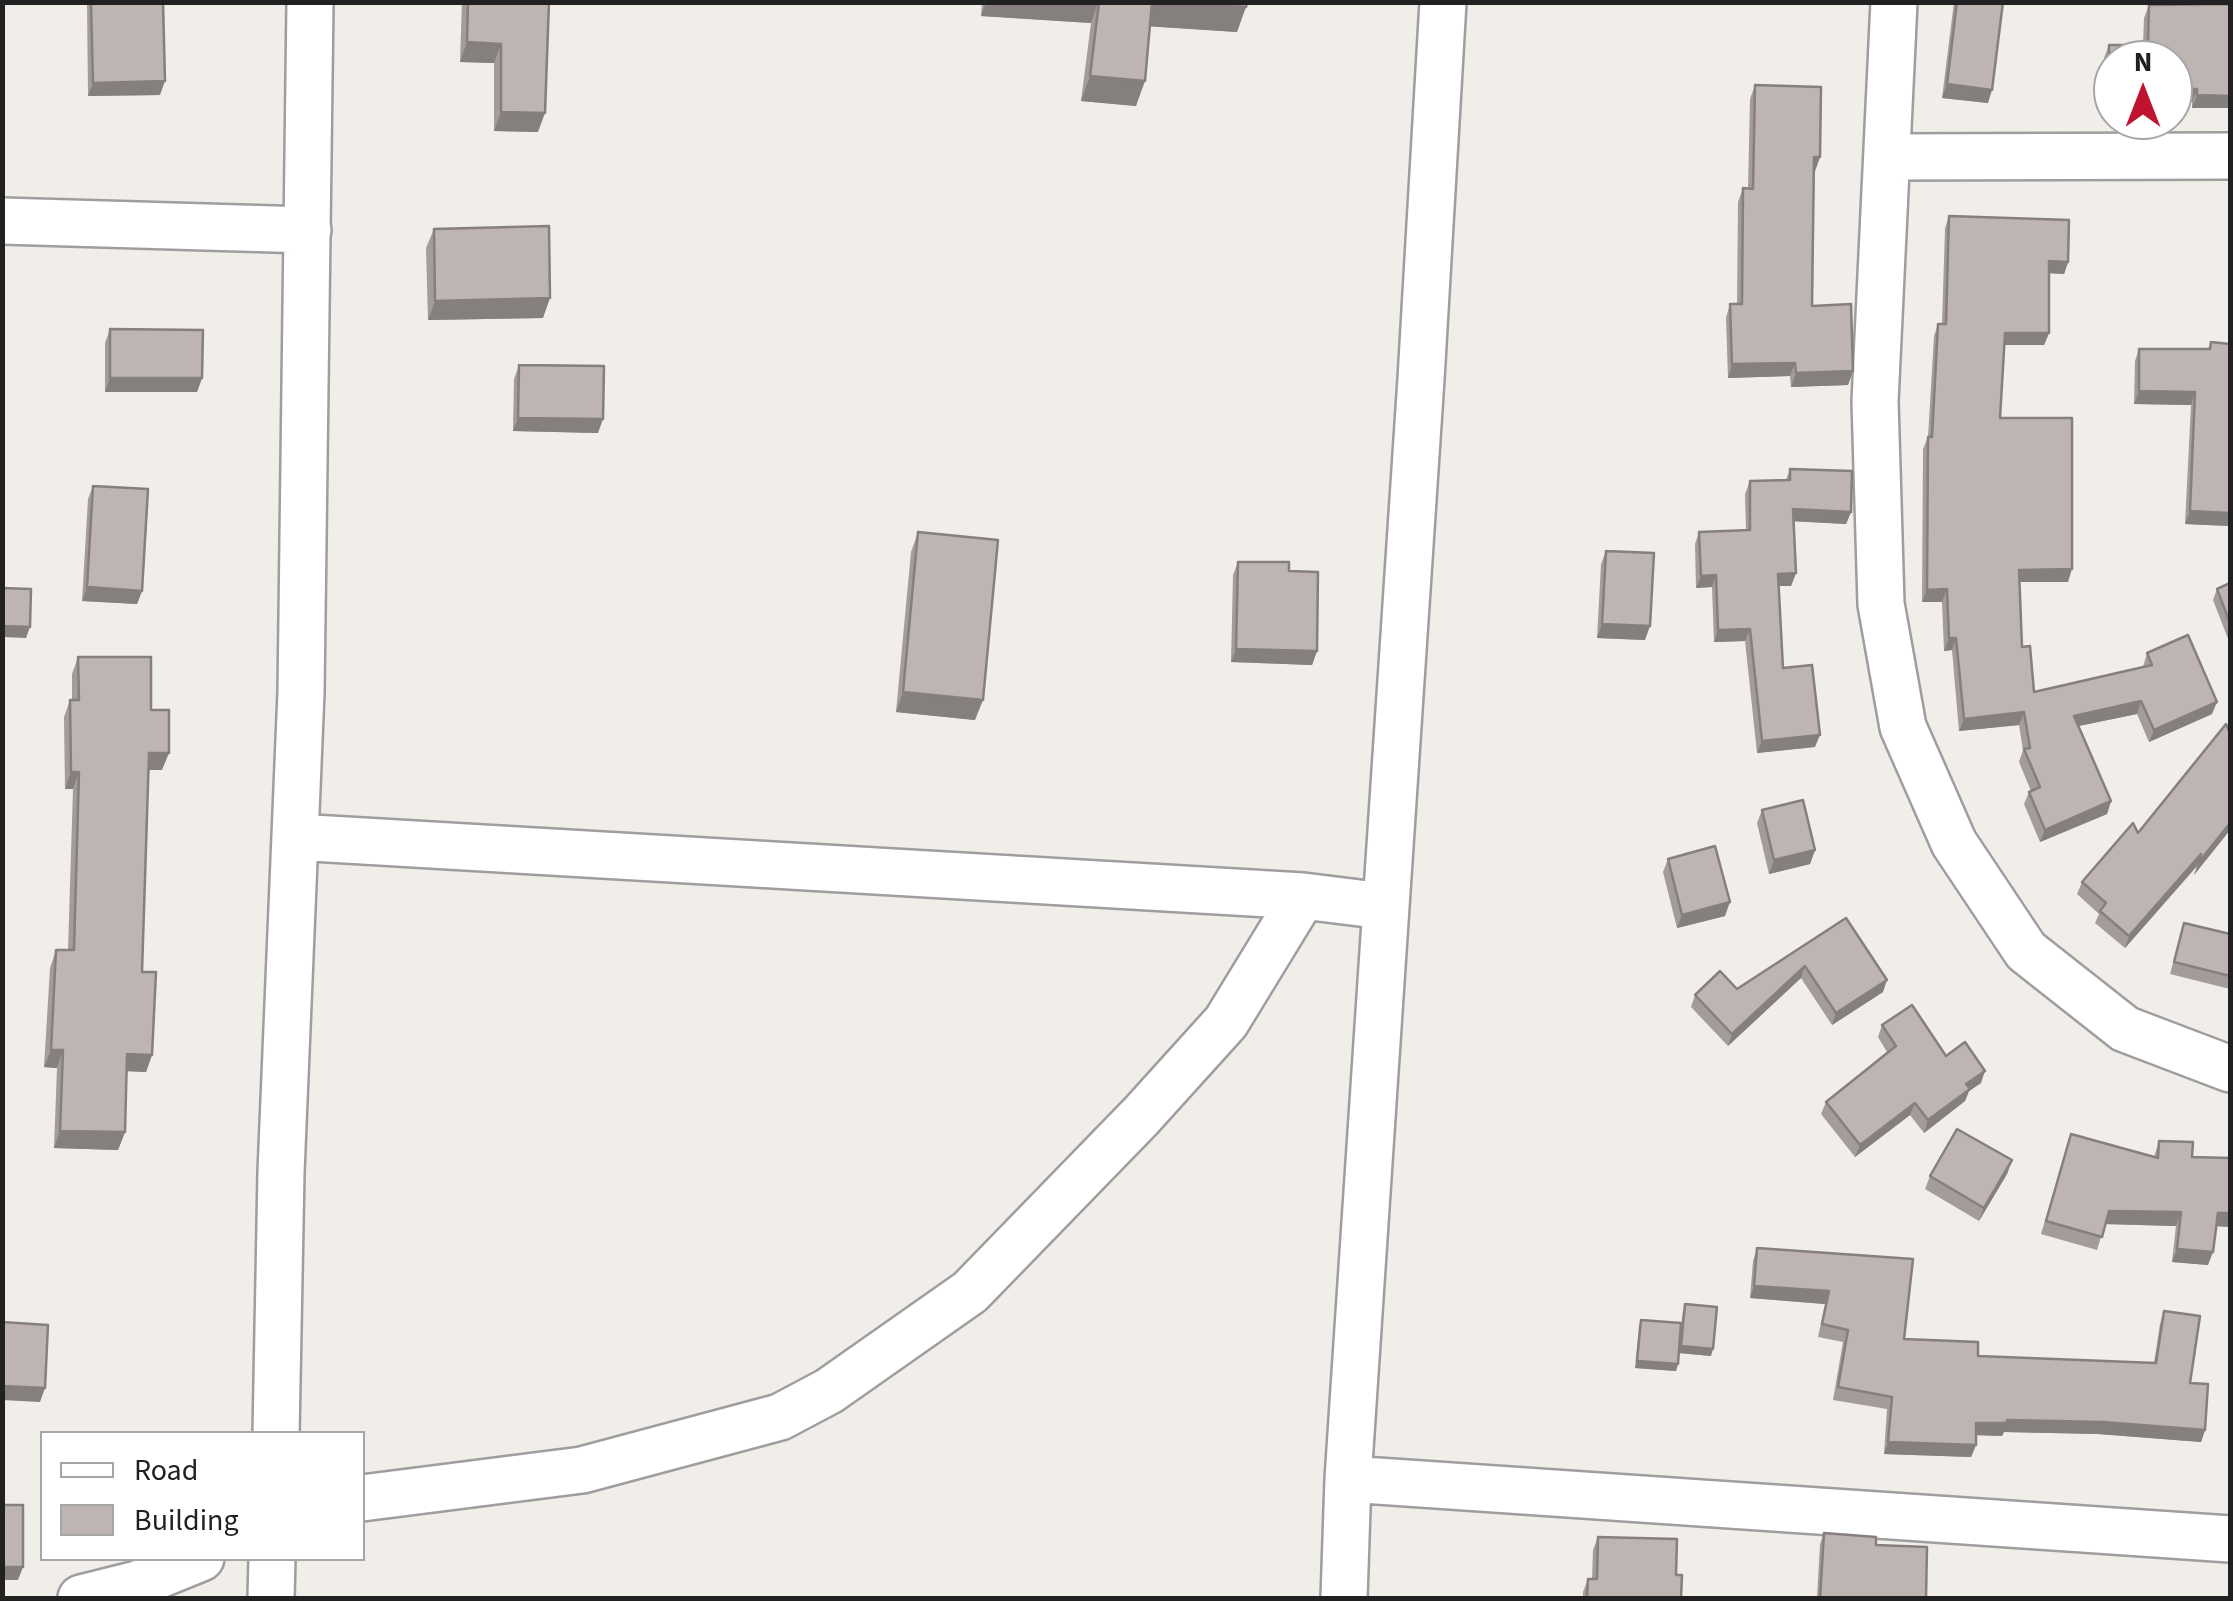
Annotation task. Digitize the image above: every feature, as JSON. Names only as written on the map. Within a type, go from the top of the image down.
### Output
[{"type":"street","points":[[276,1431],[281,1172],[301,692],[310,2]]},
{"type":"street","points":[[1344,1598],[1348,1479],[1422,378],[1443,2]]},
{"type":"street","points":[[1894,2],[1875,401],[1881,604],[1903,727],[1954,843],[2026,951],[2125,1029],[2230,1069]]},
{"type":"street","points":[[1888,157],[2230,156]]},
{"type":"street","points":[[2,221],[308,230]]},
{"type":"street","points":[[295,837],[1303,896],[1384,906]]},
{"type":"street","points":[[365,1498],[582,1470],[780,1417],[829,1391],[970,1292],[1141,1116],[1226,1022],[1303,896]]},
{"type":"street","points":[[1348,1479],[2230,1539]]},
{"type":"street","points":[[81,1598],[137,1584],[194,1561]]},
{"type":"street","points":[[270,1598],[272,1561]]},
{"type":"building","points":[[91,2],[163,2],[165,81],[93,83]]},
{"type":"building","points":[[468,2],[549,2],[545,113],[501,112],[501,44],[467,42]]},
{"type":"building","points":[[1099,2],[1152,2],[1145,81],[1090,76]]},
{"type":"building","points":[[1174,2],[1247,2],[1246,7]]},
{"type":"building","points":[[1957,2],[2003,2],[1992,90],[1947,84]]},
{"type":"building","points":[[2230,4],[2230,96],[2197,95],[2197,89],[2193,89],[2193,40],[2148,40],[2149,5]]},
{"type":"building","points":[[1755,85],[1821,87],[1820,157],[1814,157],[1812,306],[1851,304],[1853,371],[1796,373],[1795,363],[1732,364],[1730,304],[1742,304],[1743,188],[1753,189]]},
{"type":"building","points":[[1949,216],[2069,220],[2068,262],[2049,261],[2049,333],[2005,333],[2000,418],[2072,418],[2072,569],[2019,570],[2022,647],[2030,646],[2034,692],[2152,665],[2147,653],[2188,635],[2217,702],[2154,730],[2141,701],[2074,716],[2111,801],[2045,830],[2029,792],[2040,787],[2024,749],[2030,748],[2024,712],[1964,719],[1956,638],[1949,638],[1947,589],[1927,590],[1928,437],[1932,437],[1938,324],[1946,324]]},
{"type":"building","points":[[549,226],[550,298],[435,301],[434,229]]},
{"type":"building","points":[[110,329],[203,330],[202,378],[110,378]]},
{"type":"building","points":[[2211,342],[2230,344],[2230,513],[2190,511],[2195,392],[2139,391],[2139,349],[2210,349]]},
{"type":"building","points":[[519,365],[604,366],[603,419],[518,418]]},
{"type":"building","points":[[1790,469],[1852,471],[1851,512],[1793,509],[1796,573],[1778,574],[1783,668],[1812,665],[1820,735],[1762,741],[1750,629],[1718,630],[1716,575],[1701,576],[1699,532],[1750,530],[1750,481],[1790,480]]},
{"type":"building","points":[[93,486],[148,489],[142,591],[87,587]]},
{"type":"building","points":[[918,532],[998,540],[983,700],[903,692]]},
{"type":"building","points":[[1606,551],[1654,553],[1650,626],[1602,624]]},
{"type":"building","points":[[1238,562],[1289,562],[1289,571],[1318,572],[1317,651],[1236,649]]},
{"type":"building","points":[[2230,583],[2230,623],[2217,589]]},
{"type":"building","points":[[2,588],[31,589],[30,627],[2,626]]},
{"type":"building","points":[[78,657],[151,657],[151,710],[169,710],[169,753],[149,753],[142,972],[156,972],[152,1055],[127,1054],[125,1132],[60,1131],[63,1050],[51,1050],[56,950],[74,950],[79,772],[71,772],[70,700],[79,700]]},
{"type":"building","points":[[2226,724],[2230,733],[2230,823],[2129,936],[2100,911],[2106,903],[2082,882],[2133,823],[2138,833]]},
{"type":"building","points":[[1803,800],[1815,850],[1774,860],[1762,810]]},
{"type":"building","points":[[1715,846],[1730,902],[1682,915],[1668,859]]},
{"type":"building","points":[[1846,918],[1887,980],[1836,1013],[1805,966],[1732,1034],[1695,995],[1720,971],[1737,989]]},
{"type":"building","points":[[2184,923],[2230,934],[2230,976],[2174,962]]},
{"type":"building","points":[[1912,1005],[1946,1056],[1965,1042],[1985,1071],[1966,1084],[1970,1089],[1928,1120],[1915,1103],[1860,1145],[1826,1102],[1896,1046],[1882,1025]]},
{"type":"building","points":[[1957,1129],[2012,1160],[1984,1208],[1930,1176]]},
{"type":"building","points":[[2071,1134],[2158,1158],[2159,1141],[2193,1142],[2192,1157],[2230,1158],[2230,1213],[2218,1213],[2213,1252],[2177,1249],[2181,1212],[2109,1211],[2102,1237],[2046,1221]]},
{"type":"building","points":[[1757,1248],[1913,1259],[1904,1339],[1978,1342],[1978,1356],[2156,1363],[2164,1311],[2200,1316],[2190,1383],[2208,1384],[2205,1430],[2007,1420],[1976,1423],[1976,1445],[1888,1442],[1892,1397],[1838,1387],[1848,1330],[1822,1324],[1829,1291],[1754,1286]]},
{"type":"building","points":[[1685,1304],[1717,1307],[1713,1349],[1681,1346]]},
{"type":"building","points":[[1641,1320],[1681,1323],[1678,1364],[1637,1361]]},
{"type":"building","points":[[2,1322],[48,1325],[45,1388],[2,1386]]},
{"type":"building","points":[[2,1505],[23,1505],[23,1567],[2,1567]]},
{"type":"building","points":[[1824,1533],[1876,1537],[1876,1545],[1927,1547],[1926,1598],[1820,1598]]},
{"type":"building","points":[[1598,1537],[1677,1539],[1676,1575],[1682,1575],[1681,1598],[1587,1598],[1588,1579],[1597,1579]]}]
